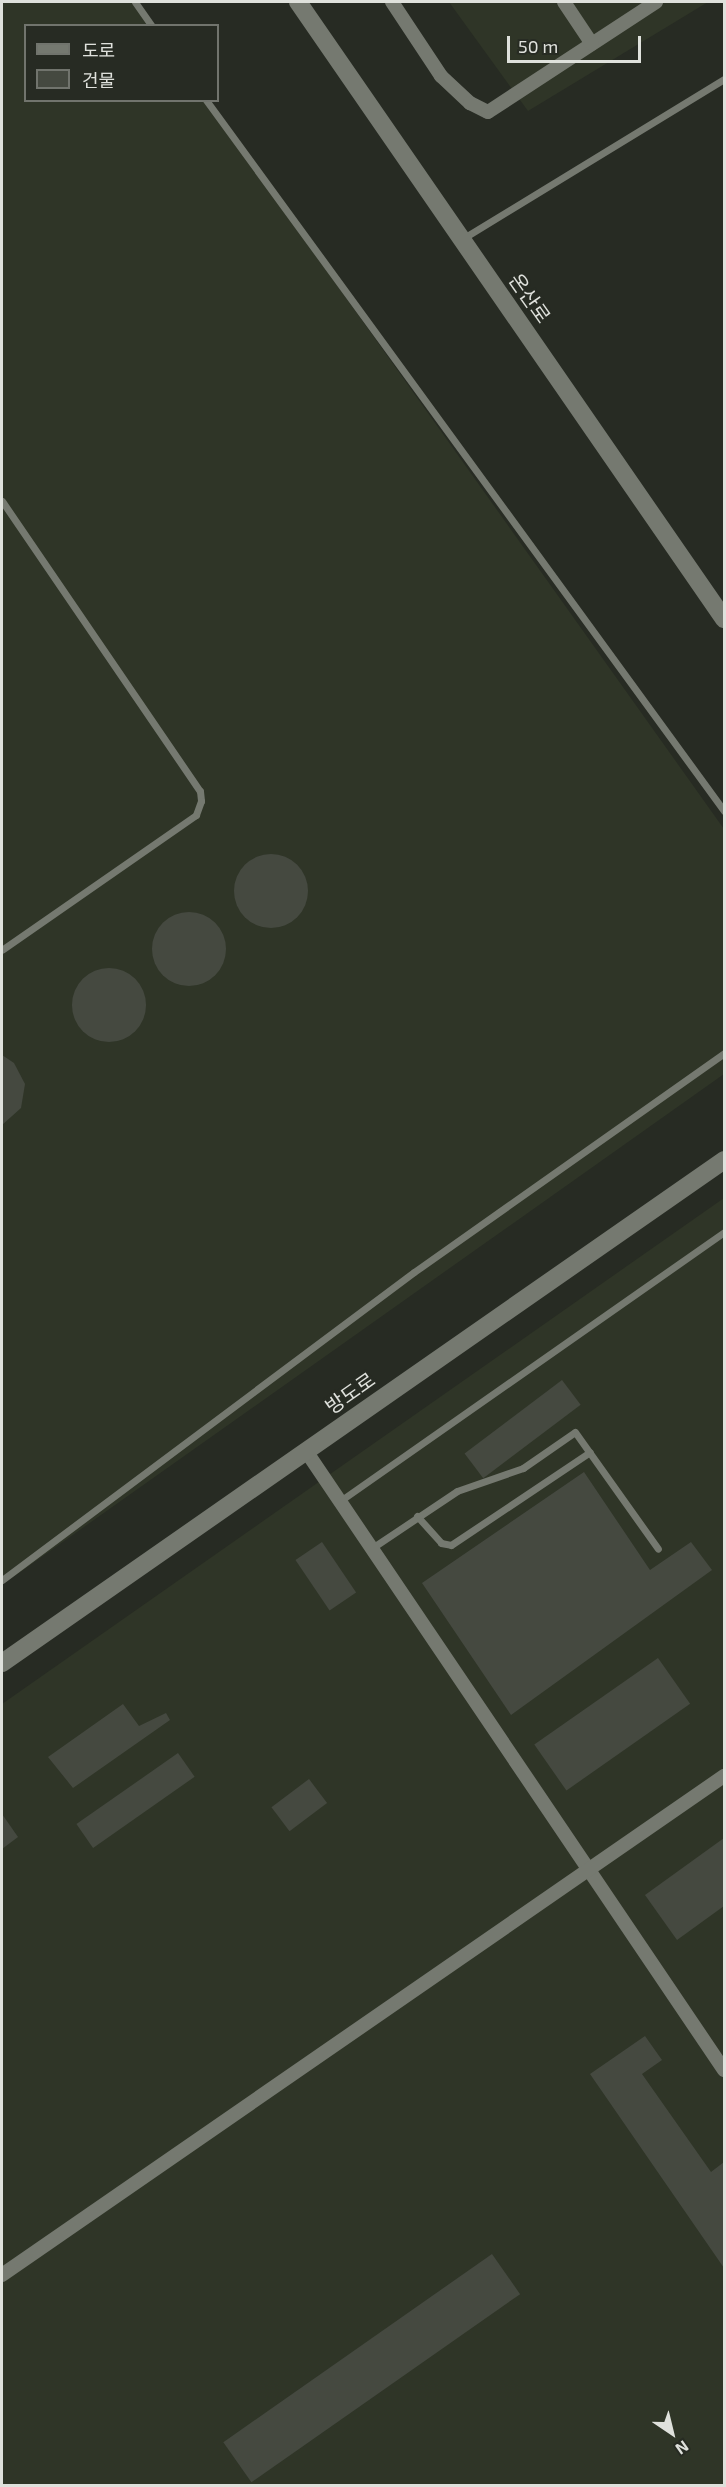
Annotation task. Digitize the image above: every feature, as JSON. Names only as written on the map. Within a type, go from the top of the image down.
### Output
[{"type":"street","name":"온산로","points":[[298,2],[724,620]]},
{"type":"street","points":[[392,2],[441,76],[488,112],[656,2]]},
{"type":"street","points":[[564,2],[592,44]]},
{"type":"street","name":"방도로","points":[[2,1663],[724,1160]]},
{"type":"street","points":[[306,1451],[724,2070]]},
{"type":"street","points":[[2,2275],[724,1776]]},
{"type":"lane","points":[[135,2],[151,24]]},
{"type":"lane","points":[[462,239],[724,79]]},
{"type":"lane","points":[[207,102],[724,811]]},
{"type":"lane","points":[[2,501],[200,790],[201,801],[196,815],[2,950]]},
{"type":"lane","points":[[2,1580],[414,1272],[724,1053]]},
{"type":"lane","points":[[340,1501],[724,1232]]},
{"type":"lane","points":[[372,1548],[457,1491],[523,1468],[575,1432],[658,1549]]},
{"type":"lane","points":[[417,1516],[441,1543],[451,1545],[590,1452]]},
{"type":"shaded area","points":[[2,2],[135,2],[151,24],[24,24],[24,102],[207,102],[724,829],[724,1074],[2,1585]]},
{"type":"shaded area","points":[[449,2],[708,2],[528,111]]},
{"type":"shaded area","points":[[724,1198],[724,2485],[2,2485],[2,1704]]},
{"type":"building","points":[[271,854],[285,857],[297,865],[305,877],[308,891],[305,905],[297,917],[285,925],[271,928],[257,925],[245,917],[237,905],[234,891],[237,877],[245,865],[257,857]]},
{"type":"building","points":[[189,912],[203,915],[215,923],[223,935],[226,949],[223,963],[215,975],[203,983],[189,986],[175,983],[163,975],[155,963],[152,949],[155,935],[163,923],[175,915]]},
{"type":"building","points":[[109,968],[123,971],[135,979],[143,991],[146,1005],[143,1019],[135,1031],[123,1039],[109,1042],[95,1039],[83,1031],[75,1019],[72,1005],[75,991],[83,979],[95,971]]},
{"type":"building","points":[[2,1055],[14,1063],[25,1084],[21,1108],[2,1125]]},
{"type":"building","points":[[562,1380],[581,1405],[483,1478],[465,1453]]},
{"type":"building","points":[[584,1472],[650,1570],[691,1542],[712,1570],[511,1715],[422,1583]]},
{"type":"building","points":[[322,1542],[356,1593],[330,1610],[295,1560]]},
{"type":"building","points":[[658,1658],[690,1704],[566,1790],[534,1745]]},
{"type":"building","points":[[123,1704],[139,1726],[166,1713],[170,1720],[73,1788],[48,1757]]},
{"type":"building","points":[[178,1753],[195,1777],[93,1848],[76,1824]]},
{"type":"building","points":[[309,1779],[327,1803],[290,1831],[271,1807]]},
{"type":"building","points":[[2,1814],[18,1837],[2,1849]]},
{"type":"building","points":[[724,1838],[724,1906],[677,1940],[645,1895]]},
{"type":"building","points":[[645,2036],[662,2060],[642,2074],[711,2172],[724,2162],[724,2268],[590,2074]]},
{"type":"building","points":[[492,2254],[520,2294],[251,2482],[223,2442]]}]
